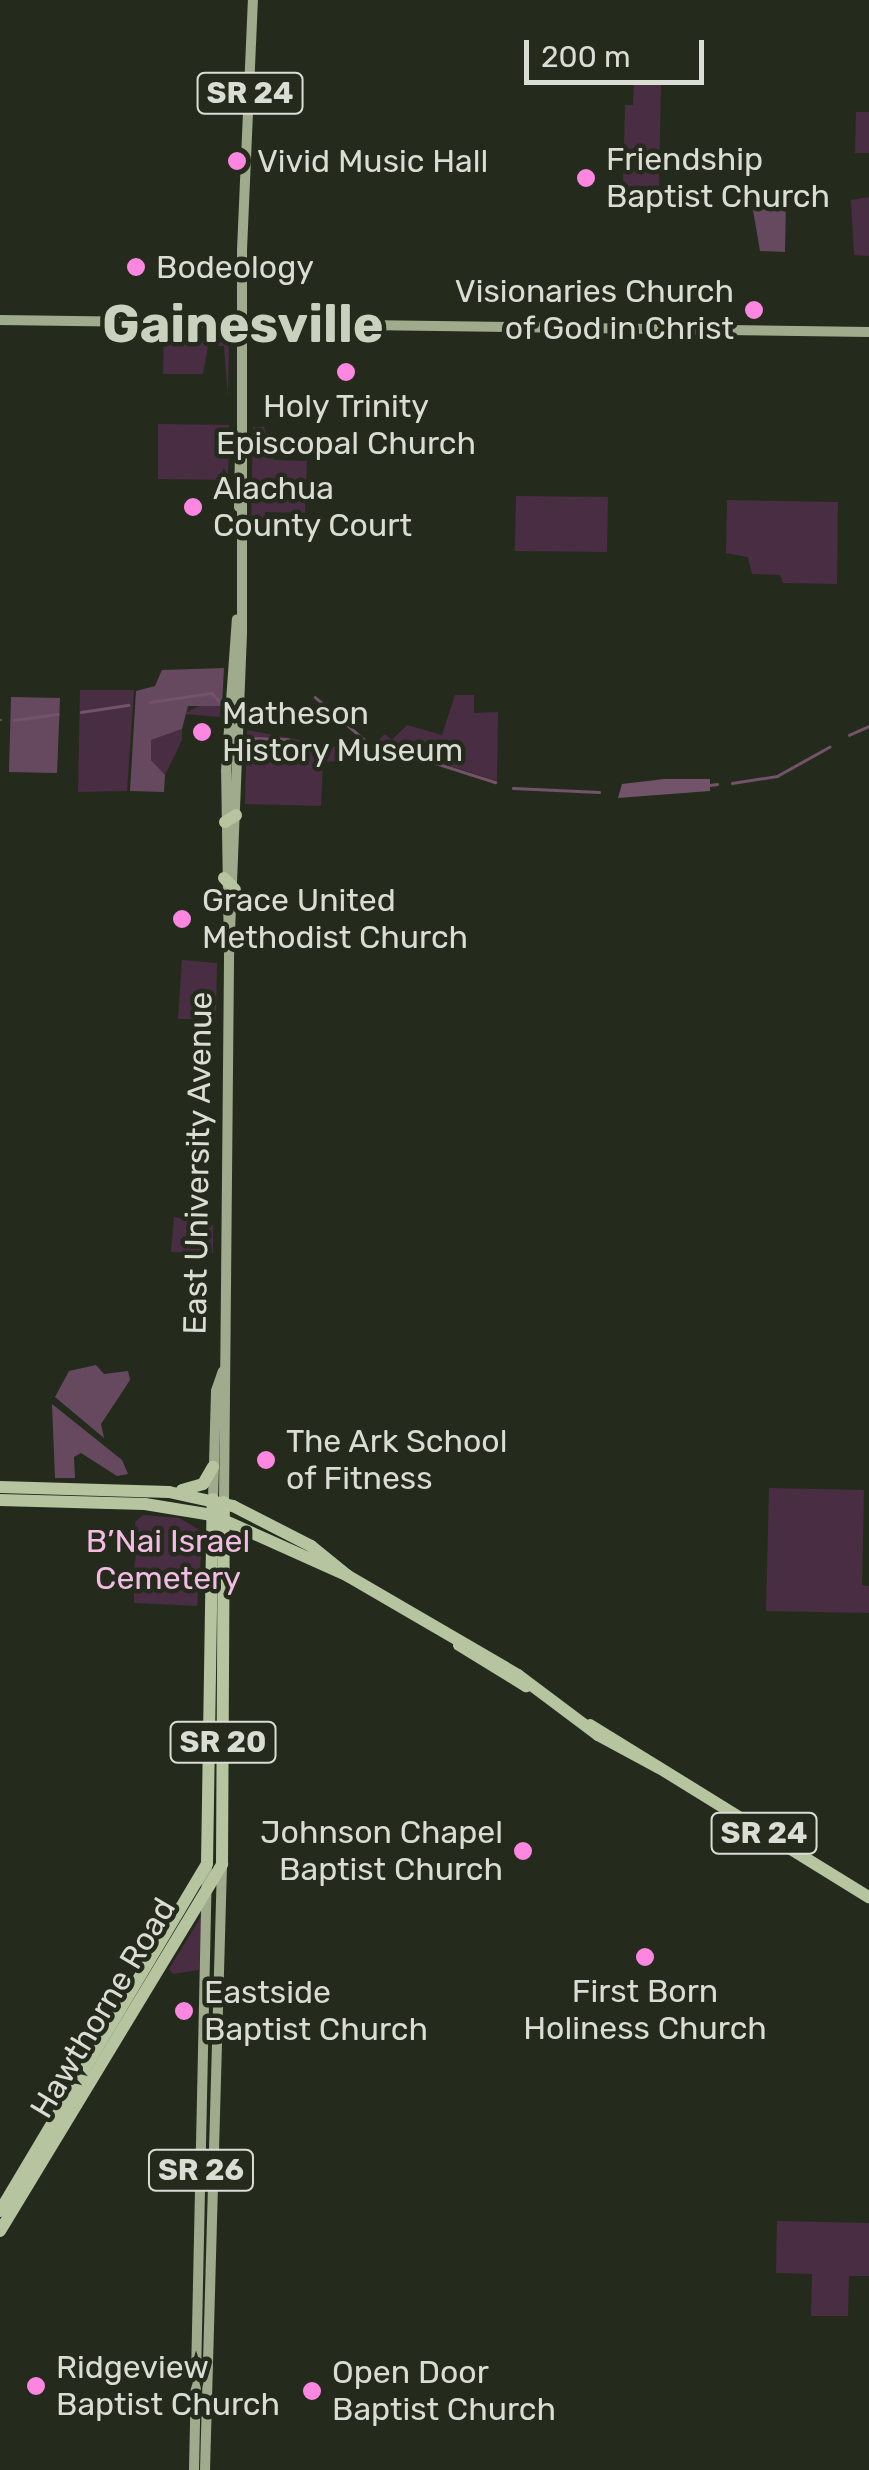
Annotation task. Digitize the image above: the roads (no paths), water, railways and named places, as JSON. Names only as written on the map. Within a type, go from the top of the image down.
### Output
[{"type":"highway","points":[[224,878],[235,890]]},
{"type":"highway","points":[[169,1492],[199,1486],[213,1467]]},
{"type":"highway","points":[[0,1488],[169,1492],[218,1501]]},
{"type":"highway","points":[[0,1500],[145,1504],[218,1517]]},
{"type":"highway","name":"East University Avenue","points":[[207,1864],[218,1501]]},
{"type":"highway","name":"SR 24","points":[[218,1501],[292,1535],[348,1576],[869,1897]]},
{"type":"highway","name":"East University Avenue","points":[[218,1517],[224,1568],[222,1864]]},
{"type":"highway","name":"SR 24","points":[[218,1517],[348,1576]]},
{"type":"highway","points":[[224,1568],[237,1539],[259,1534]]},
{"type":"highway","name":"Hawthorne Road","points":[[0,2211],[207,1864]]},
{"type":"highway","name":"Hawthorne Road","points":[[0,2231],[222,1864]]},
{"type":"main road","name":"SR 24","points":[[241,322],[253,0]]},
{"type":"main road","points":[[0,320],[869,332]]},
{"type":"main road","name":"East University Avenue","points":[[218,1501],[229,957],[235,890],[231,819],[241,322]]},
{"type":"main road","name":"East University Avenue","points":[[229,957],[224,878],[231,819]]},
{"type":"main road","name":"East University Avenue","points":[[218,1501],[213,1467],[216,1390],[223,1370]]},
{"type":"main road","name":"East University Avenue","points":[[194,2470],[202,2352],[211,1987],[207,1864]]},
{"type":"main road","name":"East University Avenue","points":[[211,1987],[222,1864]]},
{"type":"main road","name":"East University Avenue","points":[[202,2352],[206,2470]]},
{"type":"waterway","points":[[150,702],[212,693],[222,704]]},
{"type":"waterway","points":[[315,697],[366,741]]},
{"type":"waterway","points":[[81,712],[128,705]]},
{"type":"waterway","points":[[14,720],[58,714]]},
{"type":"waterway","points":[[849,735],[869,726]]},
{"type":"waterway","points":[[251,738],[288,739]]},
{"type":"waterway","points":[[379,745],[495,782]]},
{"type":"waterway","points":[[732,783],[777,776],[829,747]]},
{"type":"waterway","points":[[710,785],[717,784]]},
{"type":"waterway","points":[[513,788],[599,792]]},
{"type":"place","name":"Vivid Music Hall","points":[[237,161]]},
{"type":"place","name":"Friendship Baptist Church","points":[[586,178]]},
{"type":"place","name":"Bodeology","points":[[136,267]]},
{"type":"place","name":"Visionaries Church of God in Christ","points":[[754,310]]},
{"type":"place","name":"Holy Trinity Episcopal Church","points":[[346,372]]},
{"type":"place","name":"Alachua County Court","points":[[193,507]]},
{"type":"place","name":"Matheson History Museum","points":[[202,732]]},
{"type":"place","name":"Grace United Methodist Church","points":[[182,919]]},
{"type":"place","name":"The Ark School of Fitness","points":[[266,1460]]},
{"type":"place","name":"Johnson Chapel Baptist Church","points":[[523,1851]]},
{"type":"place","name":"First Born Holiness Church","points":[[645,1957]]},
{"type":"place","name":"Eastside Baptist Church","points":[[184,2011]]},
{"type":"place","name":"Ridgeview Baptist Church","points":[[36,2386]]},
{"type":"place","name":"Open Door Baptist Church","points":[[312,2391]]},
{"type":"district","name":"Gainesville","points":[[243,325]]},
{"type":"park label","name":"B’Nai Israel Cemetery","points":[[168,1560]]}]
